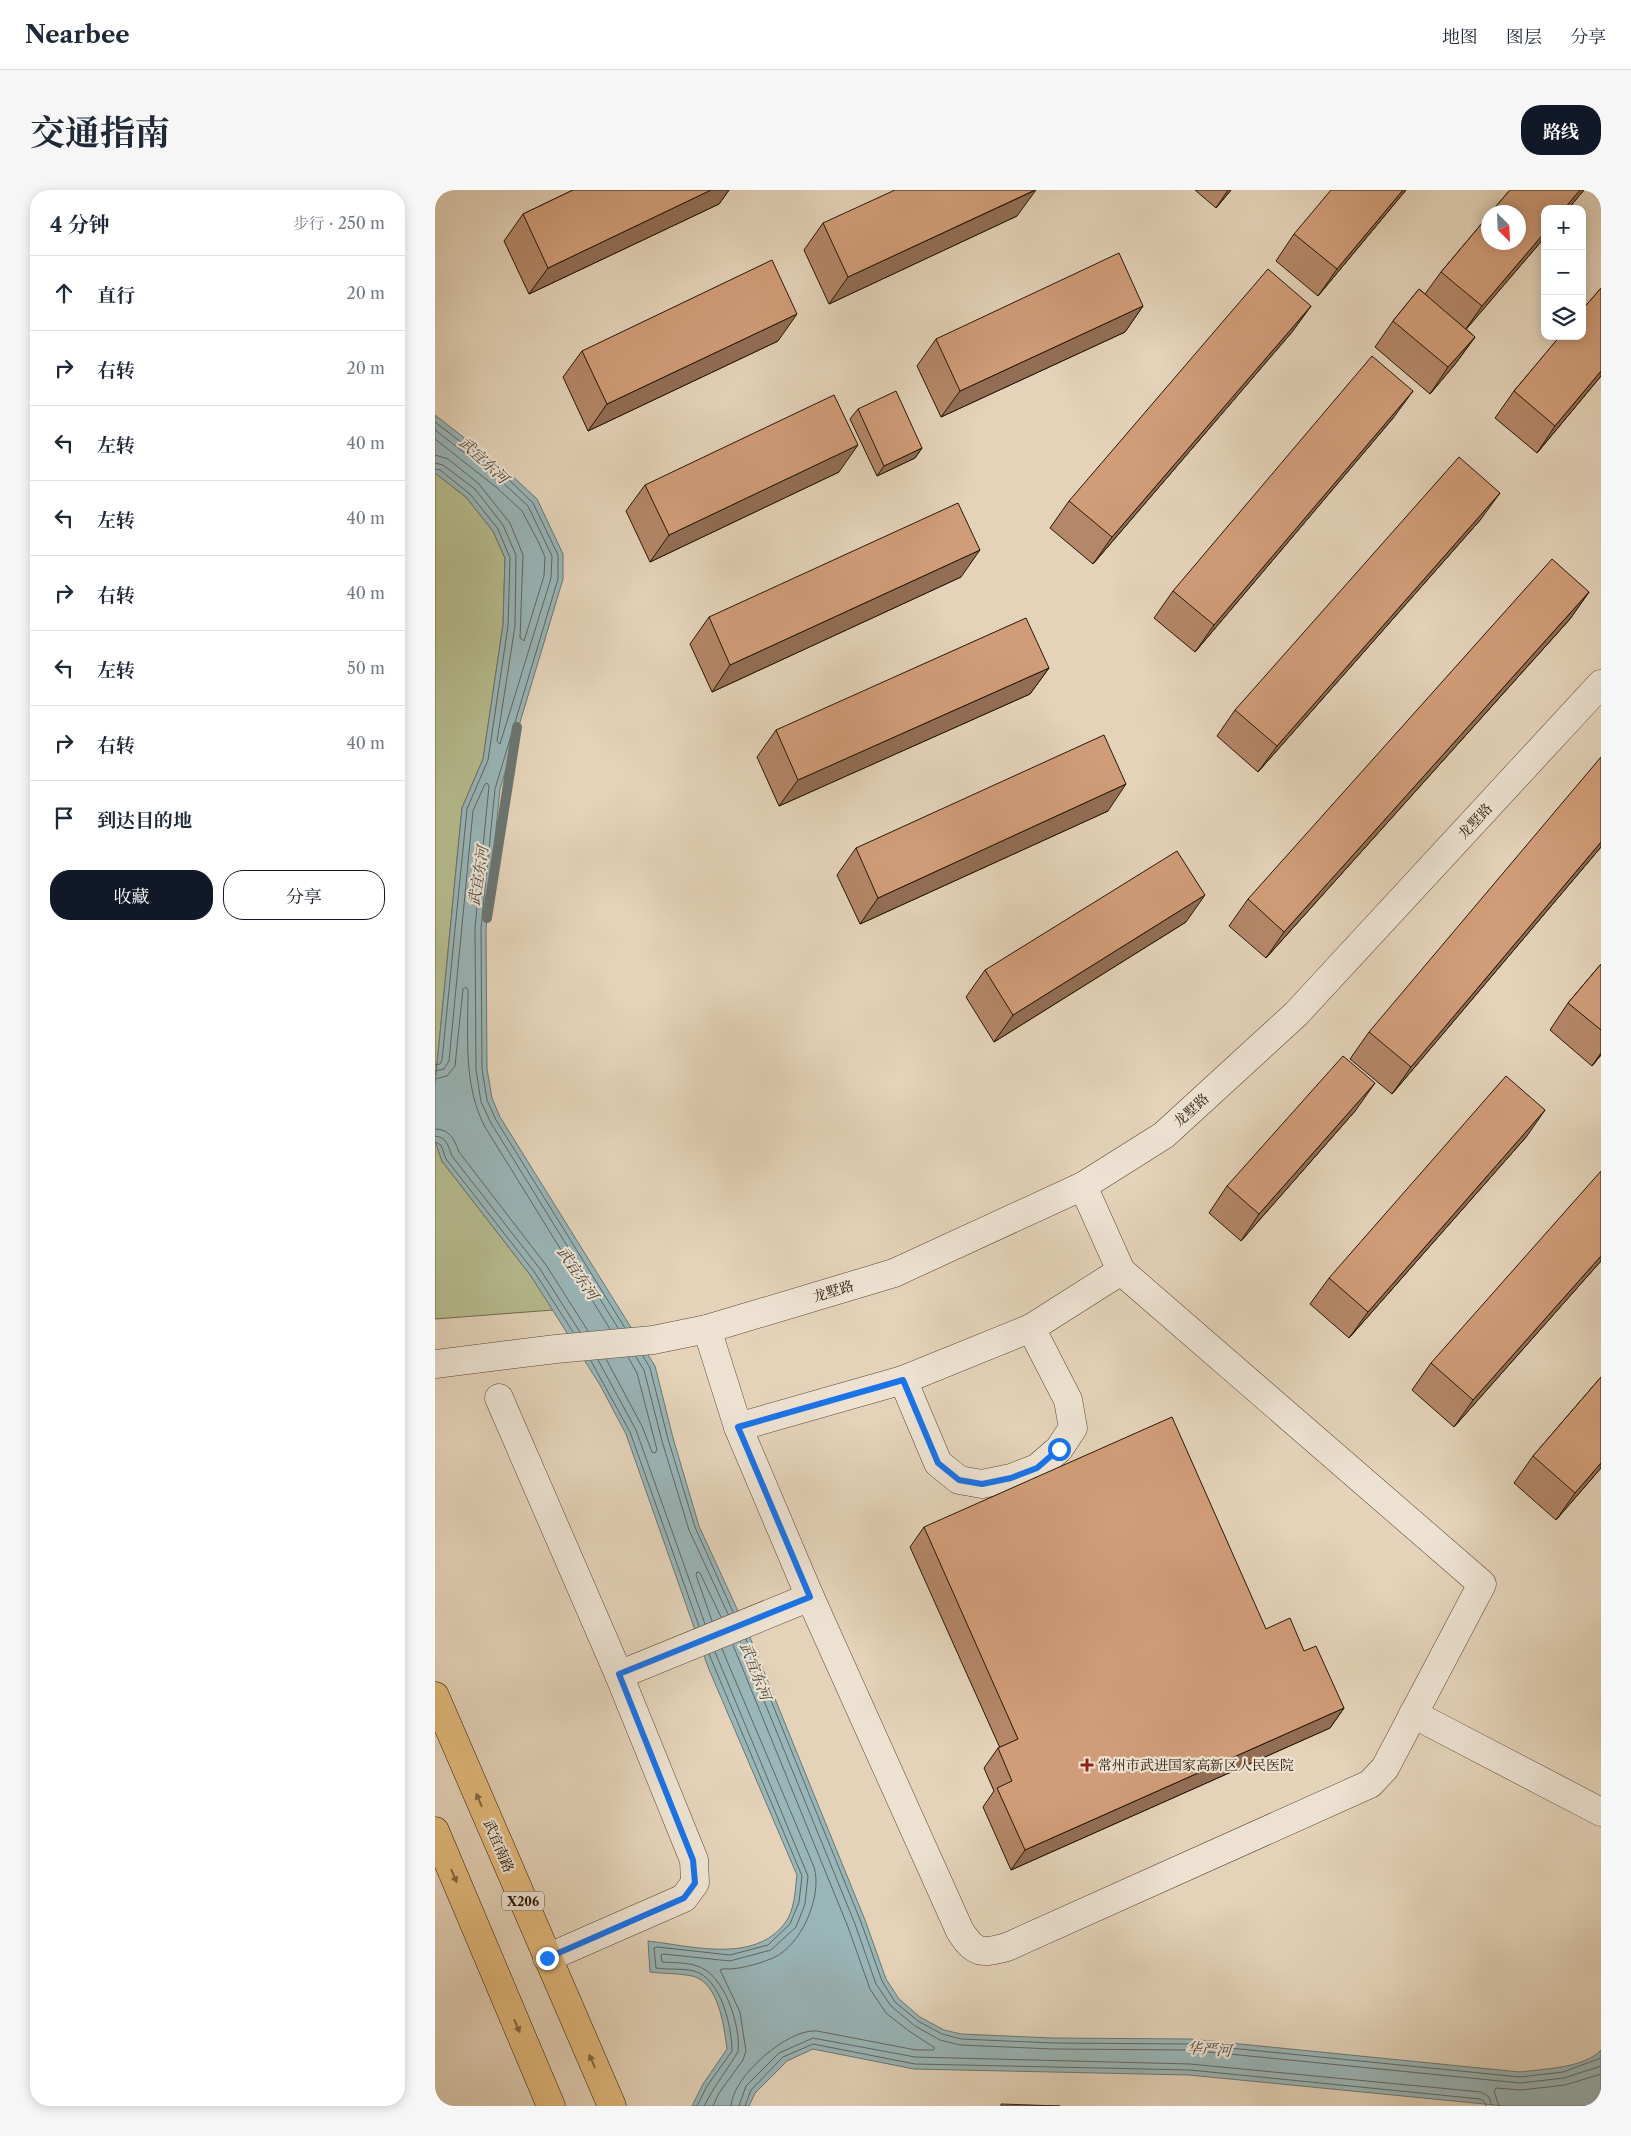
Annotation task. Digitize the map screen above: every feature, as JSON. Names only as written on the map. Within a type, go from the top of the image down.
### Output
[{"type":"main road","name":"武宜南路","points":[[435,1696],[612,2106]]},
{"type":"main road","points":[[435,1831],[551,2106]]},
{"type":"street","name":"龙墅路","points":[[435,1364],[556,1349],[653,1340],[707,1329],[893,1273],[1083,1186],[1164,1135],[1296,1014],[1601,684]]},
{"type":"street","points":[[707,1329],[738,1427],[810,1597],[960,1931],[970,1946],[987,1952],[1016,1943],[1370,1784],[1385,1768],[1482,1584],[1121,1271],[1083,1186]]},
{"type":"street","points":[[738,1427],[903,1380],[1031,1328],[1121,1271]]},
{"type":"street","points":[[903,1380],[938,1463],[959,1480],[982,1484],[1011,1478],[1037,1468],[1059,1449],[1073,1428],[1068,1400],[1031,1328]]},
{"type":"street","points":[[499,1398],[619,1674],[693,1860],[695,1883],[684,1898],[547,1958]]},
{"type":"street","points":[[619,1674],[810,1597]]},
{"type":"street","points":[[1413,1714],[1601,1812]]},
{"type":"green space","points":[[435,473],[466,497],[493,531],[505,558],[503,625],[483,759],[462,808],[435,1085]]},
{"type":"green space","points":[[435,1141],[442,1161],[531,1276],[553,1310],[435,1319]]},
{"type":"water","name":"华严河","points":[[435,415],[508,472],[537,499],[563,554],[563,579],[500,789],[486,928],[487,1069],[492,1098],[500,1117],[655,1366],[673,1438],[699,1526],[749,1635],[865,1920],[886,1979],[899,1999],[920,2017],[944,2030],[961,2034],[1053,2038],[1190,2039],[1520,2072],[1563,2067],[1585,2061],[1601,2050],[1601,2106],[1505,2106],[1189,2075],[914,2069],[813,2049],[787,2061],[755,2093],[749,2106],[692,2106],[703,2084],[727,2049],[722,2018],[714,1996],[701,1980],[687,1975],[650,1972],[648,1941],[721,1949],[740,1948],[757,1944],[772,1936],[788,1918],[794,1900],[797,1875],[708,1667],[626,1434],[600,1385],[531,1276],[442,1161],[435,1141],[435,1085],[462,808],[483,759],[503,625],[505,558],[493,531],[466,497],[435,473]]},
{"type":"building","points":[[573,190],[711,190],[548,268],[523,214]]},
{"type":"building","points":[[895,190],[1035,190],[848,277],[823,223]]},
{"type":"building","points":[[1331,190],[1403,190],[1337,269],[1294,234]]},
{"type":"building","points":[[1510,190],[1580,190],[1567,205],[1541,205],[1541,237],[1482,306],[1441,272],[1481,224],[1481,250],[1526,250],[1526,205],[1497,205]]},
{"type":"building","points":[[1119,253],[1143,306],[960,391],[936,339]]},
{"type":"building","points":[[772,260],[797,314],[607,404],[582,351]]},
{"type":"building","points":[[1268,269],[1311,306],[1112,537],[1069,501]]},
{"type":"building","points":[[1601,288],[1601,371],[1555,426],[1514,391],[1557,340],[1586,340],[1586,305]]},
{"type":"building","points":[[1419,289],[1475,337],[1448,367],[1393,321]]},
{"type":"building","points":[[1372,356],[1413,391],[1214,625],[1173,591]]},
{"type":"building","points":[[896,391],[922,448],[884,466],[858,409]]},
{"type":"building","points":[[834,395],[858,445],[669,535],[645,485]]},
{"type":"building","points":[[1459,457],[1500,493],[1277,746],[1235,710]]},
{"type":"building","points":[[958,503],[980,550],[730,665],[709,617]]},
{"type":"building","points":[[1552,559],[1589,592],[1284,932],[1248,899]]},
{"type":"building","points":[[1026,618],[1049,668],[798,780],[776,730]]},
{"type":"building","points":[[1104,735],[1126,784],[878,898],[856,848]]},
{"type":"building","points":[[1601,757],[1601,842],[1411,1067],[1369,1032]]},
{"type":"building","points":[[1177,851],[1205,895],[1013,1015],[985,970]]},
{"type":"building","points":[[1601,964],[1601,1030],[1568,1003]]},
{"type":"building","points":[[1343,1056],[1375,1083],[1259,1214],[1227,1186]]},
{"type":"building","points":[[1506,1076],[1545,1110],[1368,1312],[1329,1278]]},
{"type":"building","points":[[1601,1171],[1601,1256],[1473,1400],[1431,1363]]},
{"type":"building","points":[[1601,1377],[1601,1463],[1575,1493],[1533,1456]]},
{"type":"building","points":[[1172,1417],[1266,1629],[1290,1618],[1304,1651],[1316,1646],[1344,1708],[1025,1850],[997,1788],[1012,1781],[998,1748],[1018,1739],[924,1527]]},
{"type":"building","points":[[1001,2104],[1060,2106],[1001,2106]]},
{"type":"waterway","name":"武宜东河","points":[[487,918],[517,727]]},
{"type":"place","name":"常州市武进国家高新区人民医院","points":[[1087,1765]]},
{"type":"route","points":[[547,1958],[684,1898],[695,1883],[693,1860],[619,1674],[810,1597],[738,1427],[903,1380],[938,1463],[959,1480],[982,1484],[1011,1478],[1037,1468],[1059,1449]]}]
